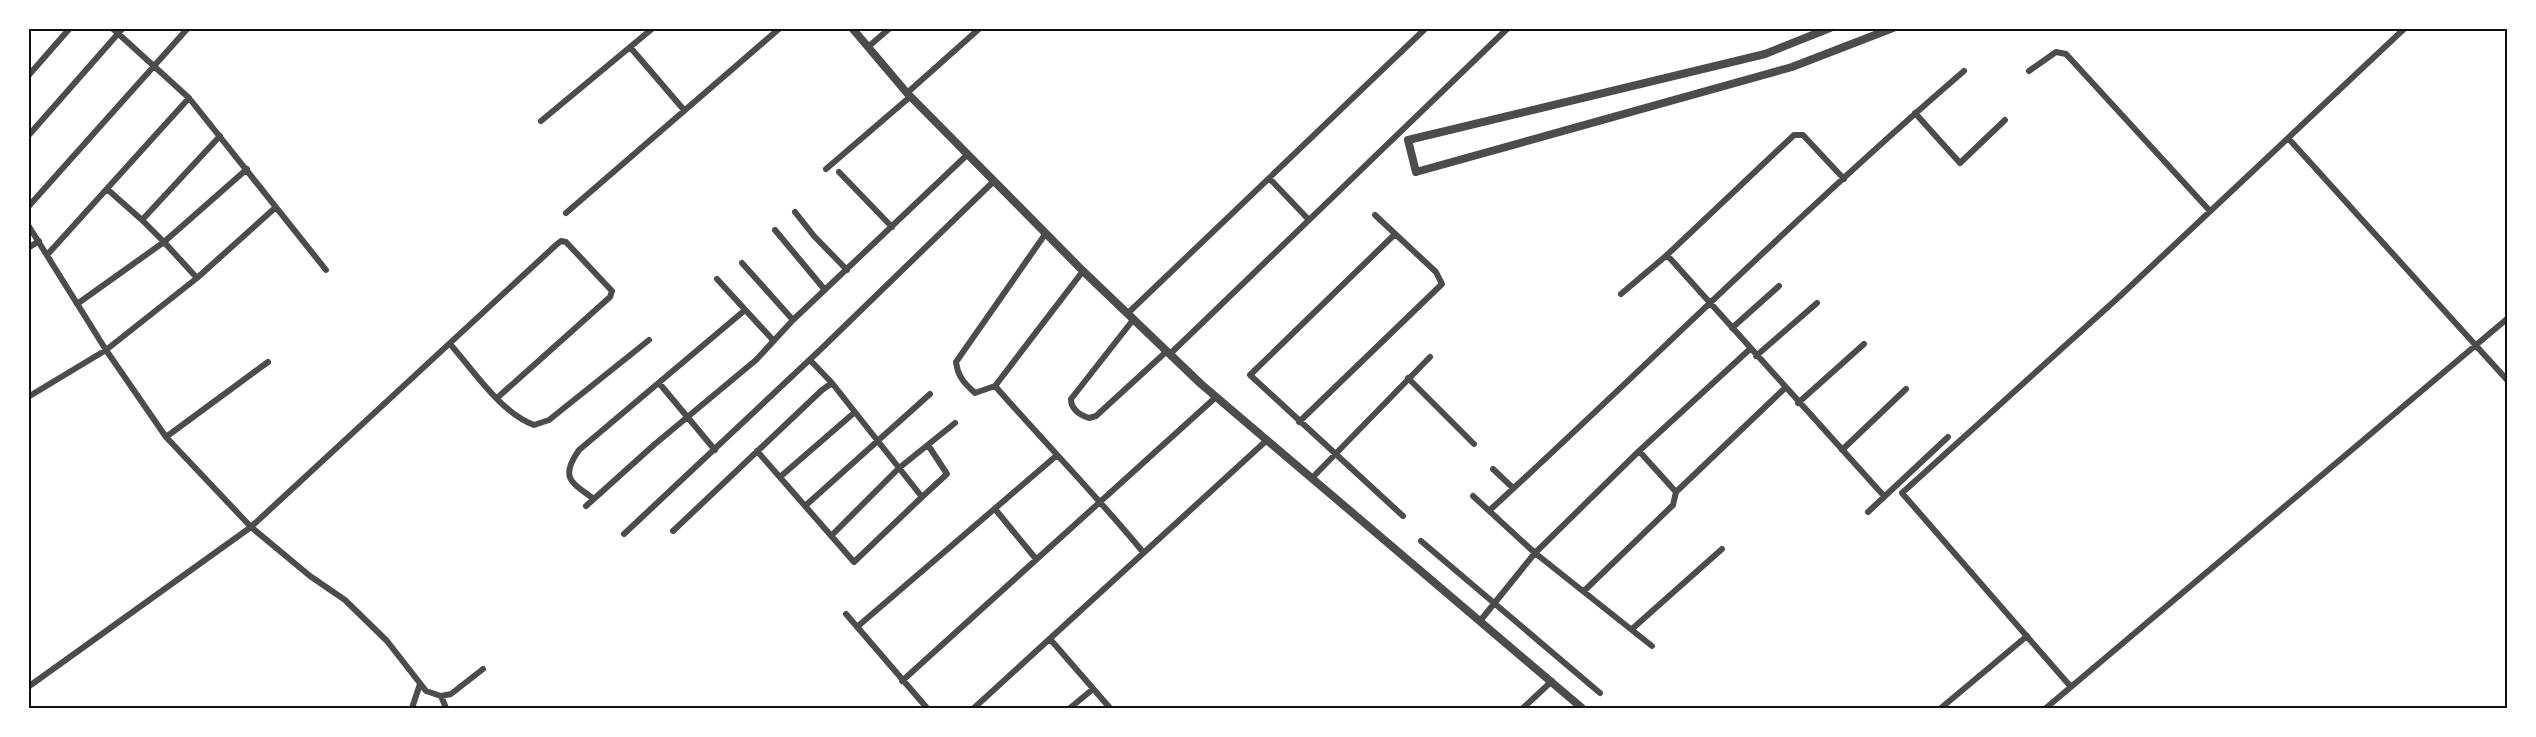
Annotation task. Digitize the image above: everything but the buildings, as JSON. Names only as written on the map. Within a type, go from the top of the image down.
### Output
[{"type":"street","points":[[28,76],[69,28]]},
{"type":"street","points":[[112,28],[120,31],[189,98],[326,270]]},
{"type":"street","points":[[28,207],[188,28]]},
{"type":"street","points":[[541,121],[653,28]]},
{"type":"street","points":[[566,213],[780,28]]},
{"type":"street","points":[[852,28],[909,94],[1130,317],[1216,397],[1313,477],[1582,708]]},
{"type":"street","points":[[868,47],[890,28]]},
{"type":"street","points":[[826,169],[980,28]]},
{"type":"street","points":[[1426,28],[1130,317],[1071,399],[1075,411],[1089,418],[1096,416],[1309,220],[1508,28]]},
{"type":"street","points":[[1830,28],[1765,54],[1408,140],[1416,172],[1792,67],[1893,28]]},
{"type":"street","points":[[2071,687],[1902,493],[2210,211],[2405,28]]},
{"type":"street","points":[[28,136],[120,31]]},
{"type":"street","points":[[630,47],[684,110]]},
{"type":"street","points":[[2029,71],[2056,52],[2066,54],[2210,211]]},
{"type":"street","points":[[1490,510],[1915,113],[1964,71]]},
{"type":"street","points":[[47,255],[189,98]]},
{"type":"street","points":[[1915,113],[1960,163],[2005,120]]},
{"type":"street","points":[[1621,294],[1667,255],[1794,135],[1803,135],[1844,179]]},
{"type":"street","points":[[142,220],[220,136]]},
{"type":"street","points":[[2288,138],[2508,381]]},
{"type":"street","points":[[586,506],[756,360],[793,320],[968,154]]},
{"type":"street","points":[[77,304],[164,242],[246,169]]},
{"type":"street","points":[[839,172],[892,227]]},
{"type":"street","points":[[1270,179],[1309,220]]},
{"type":"street","points":[[624,534],[810,360],[994,181]]},
{"type":"street","points":[[107,189],[142,220],[197,278]]},
{"type":"street","points":[[28,397],[106,350],[197,278],[276,207]]},
{"type":"street","points":[[795,212],[814,236],[847,270]]},
{"type":"street","points":[[1299,422],[1442,284],[1436,272],[1375,215]]},
{"type":"street","points":[[28,225],[106,350],[166,437],[251,527],[310,576],[345,600],[387,641],[426,691],[441,696],[452,694],[483,669]]},
{"type":"street","points":[[775,230],[825,290]]},
{"type":"street","points":[[1046,233],[956,362],[958,374],[963,382],[975,393],[995,386],[1083,271]]},
{"type":"street","points":[[1394,235],[1250,375],[1402,516]]},
{"type":"street","points":[[28,248],[39,241]]},
{"type":"street","points":[[28,687],[251,527],[561,241],[566,242],[606,282],[612,291],[610,297],[497,398]]},
{"type":"street","points":[[1667,255],[1884,496]]},
{"type":"street","points":[[742,263],[793,320]]},
{"type":"street","points":[[717,279],[774,340]]},
{"type":"street","points":[[1732,328],[1779,286]]},
{"type":"street","points":[[1756,356],[1817,303]]},
{"type":"street","points":[[594,499],[579,488],[568,471],[568,465],[579,450],[745,310]]},
{"type":"street","points":[[2046,708],[2508,318]]},
{"type":"street","points":[[450,344],[497,398],[520,420],[534,425],[549,420],[649,340]]},
{"type":"street","points":[[1798,403],[1864,344]]},
{"type":"street","points":[[1480,621],[1535,553],[1639,451],[1750,349]]},
{"type":"street","points":[[1313,477],[1430,357]]},
{"type":"street","points":[[810,360],[832,383],[922,497]]},
{"type":"street","points":[[166,437],[268,362]]},
{"type":"street","points":[[1408,378],[1474,444]]},
{"type":"street","points":[[659,383],[715,450]]},
{"type":"street","points":[[673,531],[832,383]]},
{"type":"street","points":[[995,386],[1056,456],[1101,501],[1143,552]]},
{"type":"street","points":[[1584,591],[1673,505],[1676,492],[1785,388]]},
{"type":"street","points":[[1842,450],[1906,389]]},
{"type":"street","points":[[805,506],[930,394]]},
{"type":"street","points":[[902,681],[1216,397]]},
{"type":"street","points":[[780,477],[855,412]]},
{"type":"street","points":[[831,536],[898,468],[955,423]]},
{"type":"street","points":[[1868,512],[1948,437]]},
{"type":"street","points":[[974,708],[1267,440]]},
{"type":"street","points":[[757,451],[854,562],[947,474],[928,445]]},
{"type":"street","points":[[1639,451],[1676,492]]},
{"type":"street","points":[[857,627],[1056,456]]},
{"type":"street","points":[[1493,469],[1514,488]]},
{"type":"street","points":[[1473,496],[1535,553],[1652,646]]},
{"type":"street","points":[[995,508],[1036,559]]},
{"type":"street","points":[[1421,540],[1600,693]]},
{"type":"street","points":[[1632,629],[1722,549]]},
{"type":"street","points":[[846,614],[927,708]]},
{"type":"street","points":[[1941,708],[2027,636]]},
{"type":"street","points":[[1050,639],[1110,708]]},
{"type":"street","points":[[1523,708],[1552,681]]},
{"type":"street","points":[[412,708],[420,684]]},
{"type":"street","points":[[1070,708],[1093,688]]},
{"type":"street","points":[[441,696],[446,708]]}]
